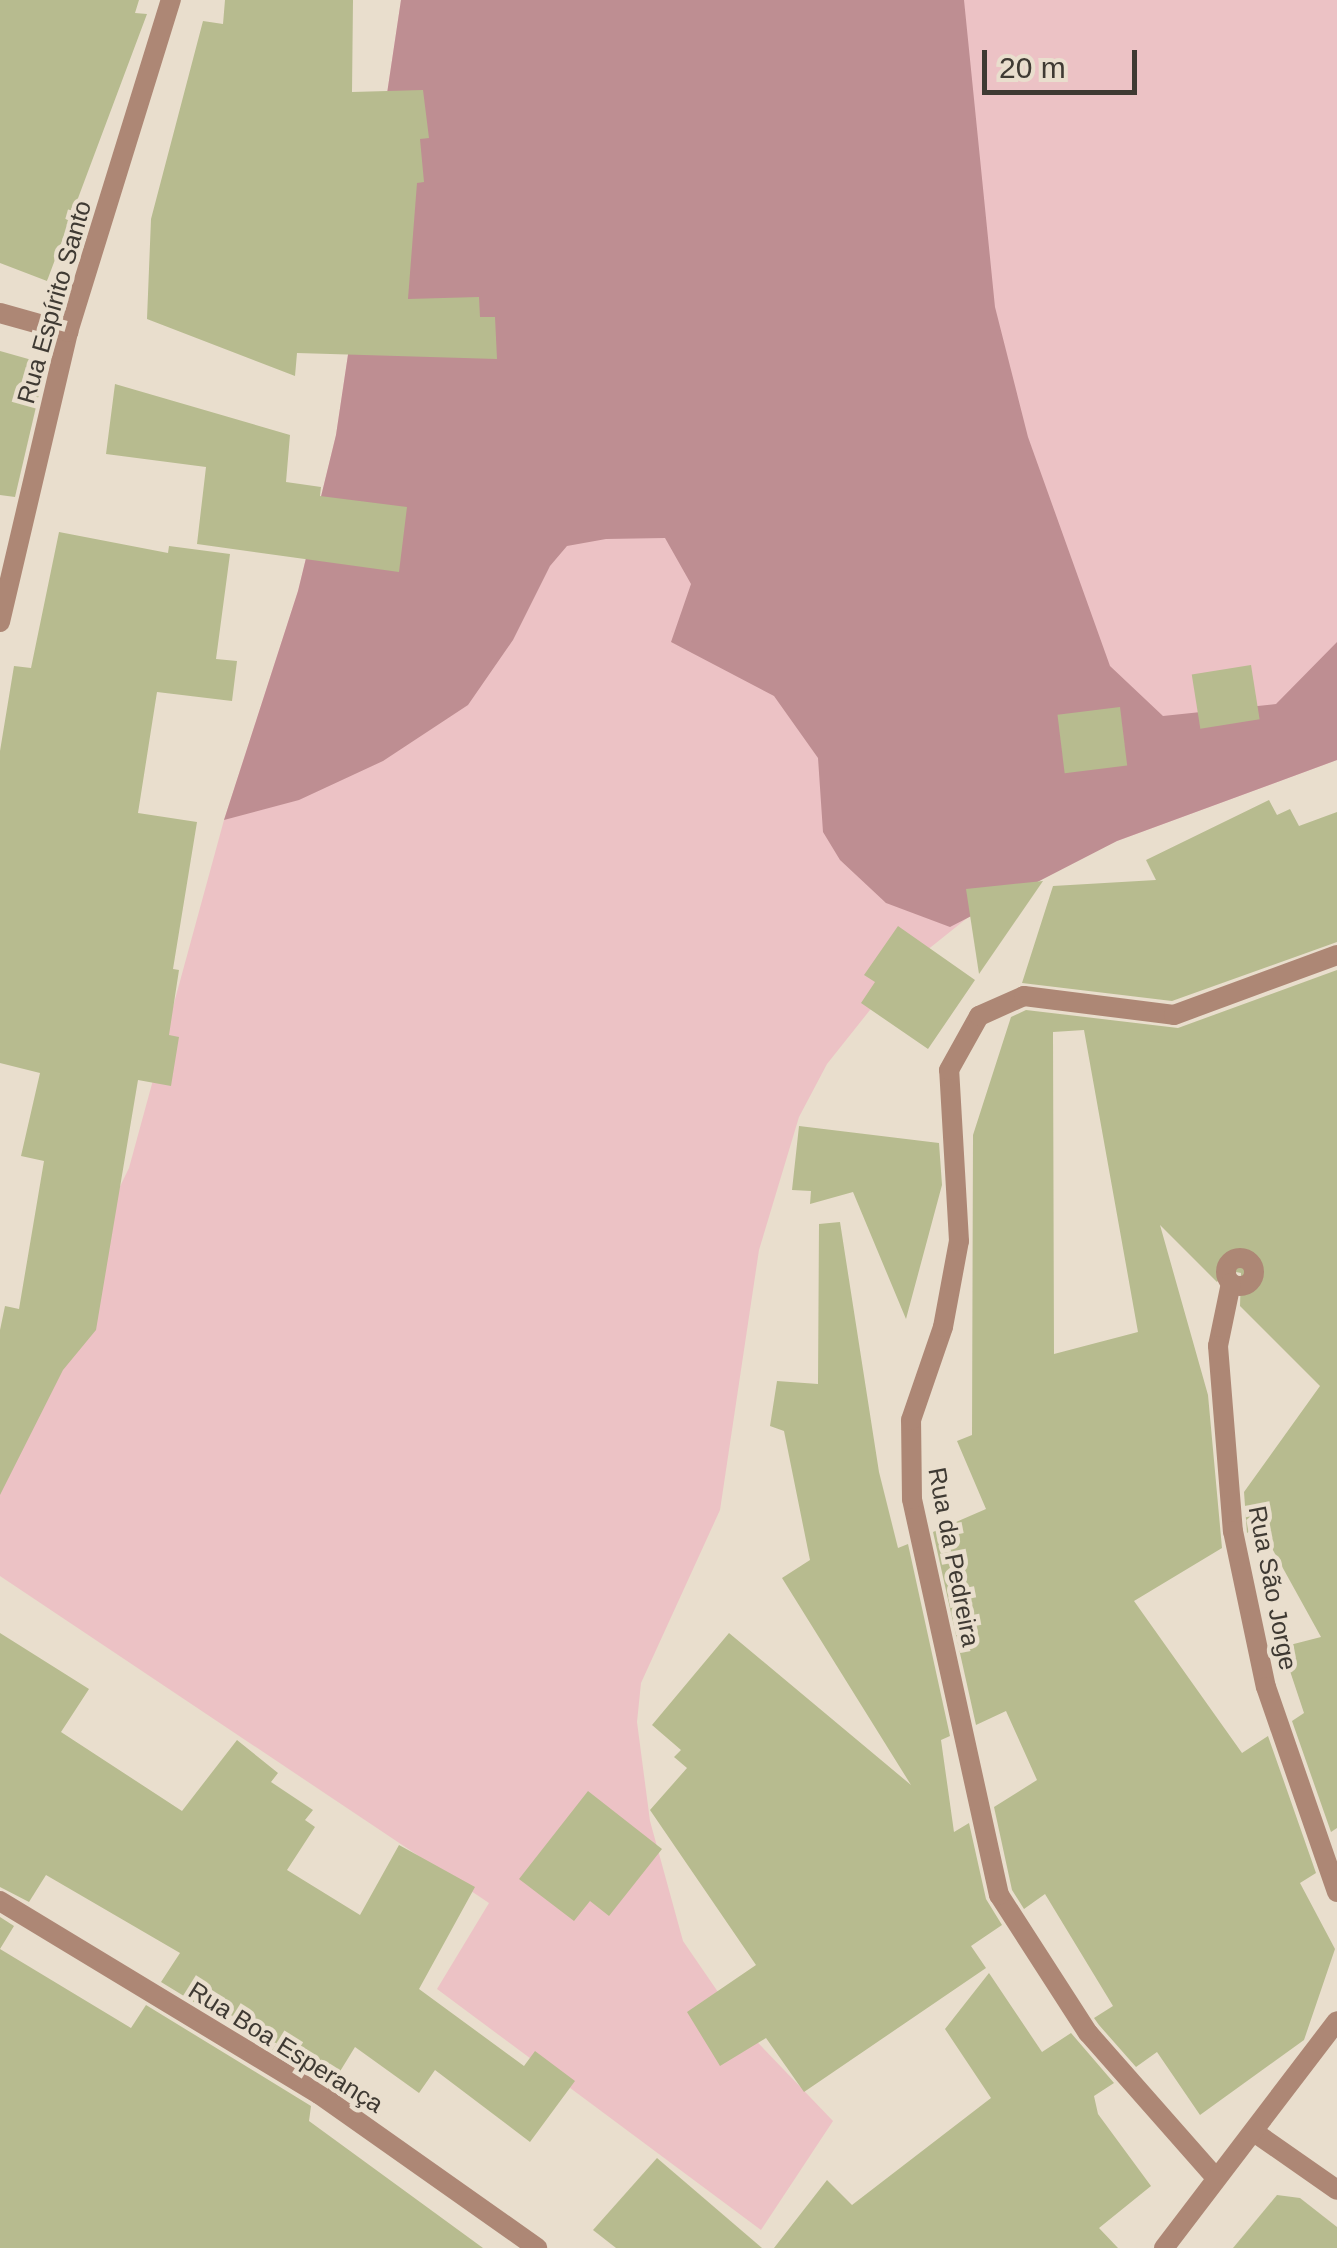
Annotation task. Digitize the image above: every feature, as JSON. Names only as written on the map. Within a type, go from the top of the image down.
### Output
[{"type":"street","name":"Rua Espírito Santo","points":[[0,622],[68,332],[171,0]]},
{"type":"street","points":[[0,313],[68,332]]},
{"type":"street","name":"Rua da Pedreira","points":[[1216,2178],[1088,2034],[999,1895],[912,1499],[911,1420],[958,1256],[949,1070],[979,1016],[1024,996],[1174,1015],[1226,1002],[1337,955]]},
{"type":"street","name":"Rua São Jorge","points":[[1231,1284],[1218,1346],[1234,1531],[1266,1687],[1337,1892]]},
{"type":"street","name":"Rua Boa Esperança","points":[[0,1901],[319,2094],[536,2248]]},
{"type":"street","points":[[1164,2248],[1337,2022]]},
{"type":"street","points":[[1254,2132],[1337,2190]]},
{"type":"shaded area","points":[[401,0],[1337,0],[1337,760],[1117,841],[991,899],[901,971],[827,1064],[799,1117],[759,1250],[720,1510],[641,1683],[637,1722],[650,1821],[683,1941],[740,2024],[833,2121],[761,2230],[437,1989],[489,1903],[0,1576],[0,1433],[129,1168],[224,820],[298,591],[336,435]]},
{"type":"shaded area","points":[[401,0],[964,0],[995,307],[1028,437],[1110,666],[1163,716],[1276,704],[1337,642],[1337,760],[1117,841],[950,927],[886,903],[840,860],[823,832],[818,758],[774,696],[671,642],[691,584],[665,538],[606,539],[567,546],[550,566],[513,640],[468,705],[383,761],[299,800],[224,820],[298,591],[336,435]]},
{"type":"building","points":[[0,0],[139,0],[135,13],[147,14],[47,281],[0,263]]},
{"type":"building","points":[[225,0],[353,0],[352,92],[423,90],[429,138],[420,139],[424,182],[417,183],[408,299],[479,297],[480,317],[495,317],[497,359],[297,353],[295,376],[147,319],[151,219],[203,21],[223,24]]},
{"type":"building","points":[[0,351],[46,364],[15,497],[0,495]]},
{"type":"building","points":[[115,384],[290,435],[286,482],[321,487],[320,496],[407,507],[399,572],[197,544],[206,467],[106,454]]},
{"type":"building","points":[[59,532],[168,553],[169,546],[230,554],[216,659],[237,661],[232,701],[157,692],[138,813],[197,822],[173,969],[179,970],[169,1035],[179,1037],[171,1086],[138,1080],[96,1330],[63,1370],[0,1495],[0,1330],[5,1306],[19,1309],[44,1161],[21,1156],[40,1073],[0,1063],[0,751],[14,666],[31,668]]},
{"type":"building","points":[[1251,665],[1260,719],[1200,729],[1192,674]]},
{"type":"building","points":[[1120,707],[1127,766],[1065,773],[1057,715]]},
{"type":"building","points":[[1269,800],[1277,815],[1290,809],[1299,826],[1337,812],[1337,942],[1172,1001],[1022,983],[1053,886],[1156,880],[1146,860]]},
{"type":"building","points":[[1043,881],[979,974],[966,889]]},
{"type":"building","points":[[898,926],[975,980],[928,1049],[861,1003],[875,982],[864,975]]},
{"type":"building","points":[[1337,970],[1337,1828],[1331,1832],[1292,1721],[1304,1713],[1282,1647],[1321,1637],[1259,1525],[1247,1533],[1244,1492],[1320,1386],[1240,1306],[1241,1273],[1226,1270],[1217,1282],[1160,1225],[1208,1395],[1222,1548],[1134,1601],[1242,1753],[1268,1736],[1316,1873],[1300,1883],[1335,1949],[1304,2040],[1200,2115],[1157,2052],[1136,2067],[1094,2018],[1113,2006],[1045,1894],[1024,1909],[1012,1890],[994,1807],[1037,1780],[1006,1711],[976,1725],[933,1532],[986,1509],[957,1441],[972,1435],[973,1135],[1011,1017],[1026,1010],[1178,1028]],"holes":[[[1084,1030],[1138,1332],[1054,1354],[1053,1032]]]},
{"type":"building","points":[[799,1126],[939,1143],[942,1185],[906,1319],[853,1192],[810,1204],[811,1191],[792,1190]]},
{"type":"building","points":[[840,1222],[879,1472],[898,1548],[908,1544],[950,1736],[941,1740],[954,1832],[969,1823],[986,1899],[1002,1925],[971,1946],[986,1968],[804,2092],[766,2038],[720,2066],[687,2012],[756,1965],[650,1810],[687,1768],[674,1757],[681,1750],[652,1725],[729,1633],[911,1785],[782,1578],[810,1560],[784,1431],[770,1426],[777,1381],[818,1384],[819,1224]]},
{"type":"building","points":[[0,1633],[89,1689],[61,1732],[182,1811],[237,1740],[278,1773],[271,1782],[313,1810],[305,1820],[315,1827],[287,1870],[360,1915],[399,1845],[475,1887],[419,1989],[524,2066],[535,2051],[575,2081],[530,2142],[435,2070],[419,2093],[355,2047],[331,2086],[161,1982],[180,1953],[46,1875],[29,1902],[0,1887]]},
{"type":"building","points":[[588,1791],[662,1849],[609,1916],[590,1901],[574,1921],[519,1879]]},
{"type":"building","points":[[0,1917],[14,1926],[0,1949]]},
{"type":"building","points":[[0,1949],[131,2028],[146,2005],[311,2106],[309,2121],[483,2248],[0,2248]]},
{"type":"building","points":[[989,1973],[1042,2052],[1071,2033],[1114,2083],[1094,2096],[1098,2114],[1151,2186],[1099,2228],[1118,2248],[774,2248],[827,2180],[852,2205],[991,2098],[945,2029]]},
{"type":"building","points":[[657,2158],[762,2248],[616,2248],[593,2230]]},
{"type":"building","points":[[1277,2195],[1300,2198],[1337,2227],[1337,2248],[1233,2248]]}]
